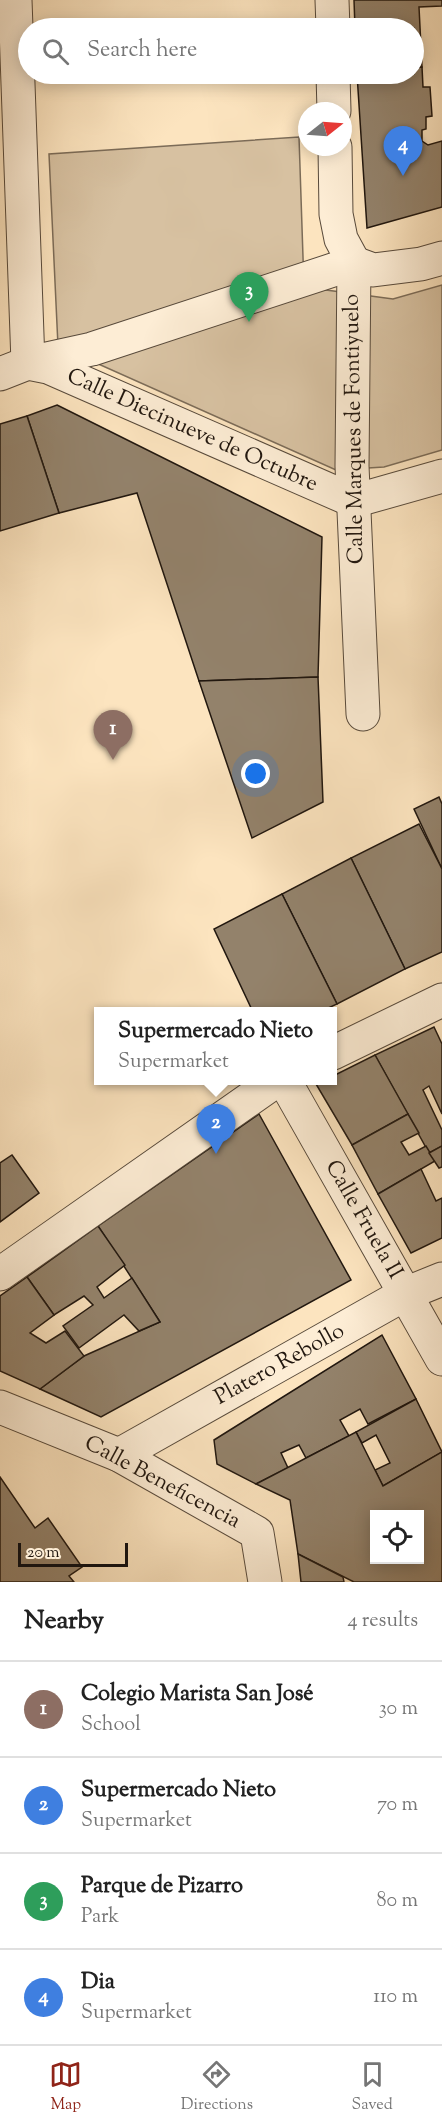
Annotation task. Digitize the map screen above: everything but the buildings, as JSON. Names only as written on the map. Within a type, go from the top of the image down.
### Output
[{"type":"street","points":[[14,368],[15,0]]},
{"type":"street","points":[[332,0],[333,18]]},
{"type":"street","points":[[333,84],[334,102]]},
{"type":"street","name":"Calle Marques de Fontiyuelo","points":[[335,156],[336,214],[341,238],[354,263],[352,466],[363,714]]},
{"type":"street","name":"Calle Diecinueve de Octubre","points":[[14,368],[92,349],[354,263],[373,270],[421,264],[442,258]]},
{"type":"street","name":"Calle Diecinueve de Octubre","points":[[14,368],[48,368],[354,501]]},
{"type":"street","points":[[354,501],[442,476]]},
{"type":"street","points":[[337,1051],[442,1000]]},
{"type":"street","points":[[0,1274],[270,1085]]},
{"type":"street","name":"Calle Fruela II","points":[[287,1085],[442,1359]]},
{"type":"street","name":"Platero Rebollo","points":[[119,1455],[405,1294],[442,1279]]},
{"type":"street","name":"Calle Beneficencia","points":[[0,1407],[119,1455],[257,1533],[265,1582]]},
{"type":"shaded area","points":[[298,137],[304,287],[393,299],[442,285],[442,450],[384,467],[336,470],[58,346],[49,154]]},
{"type":"place","name":"Dia","points":[[403,176]]},
{"type":"place","name":"Parque de Pizarro","points":[[249,322]]},
{"type":"place","name":"Colegio Marista San José","points":[[113,760]]},
{"type":"place","name":"Supermercado Nieto","points":[[216,1154]]}]
